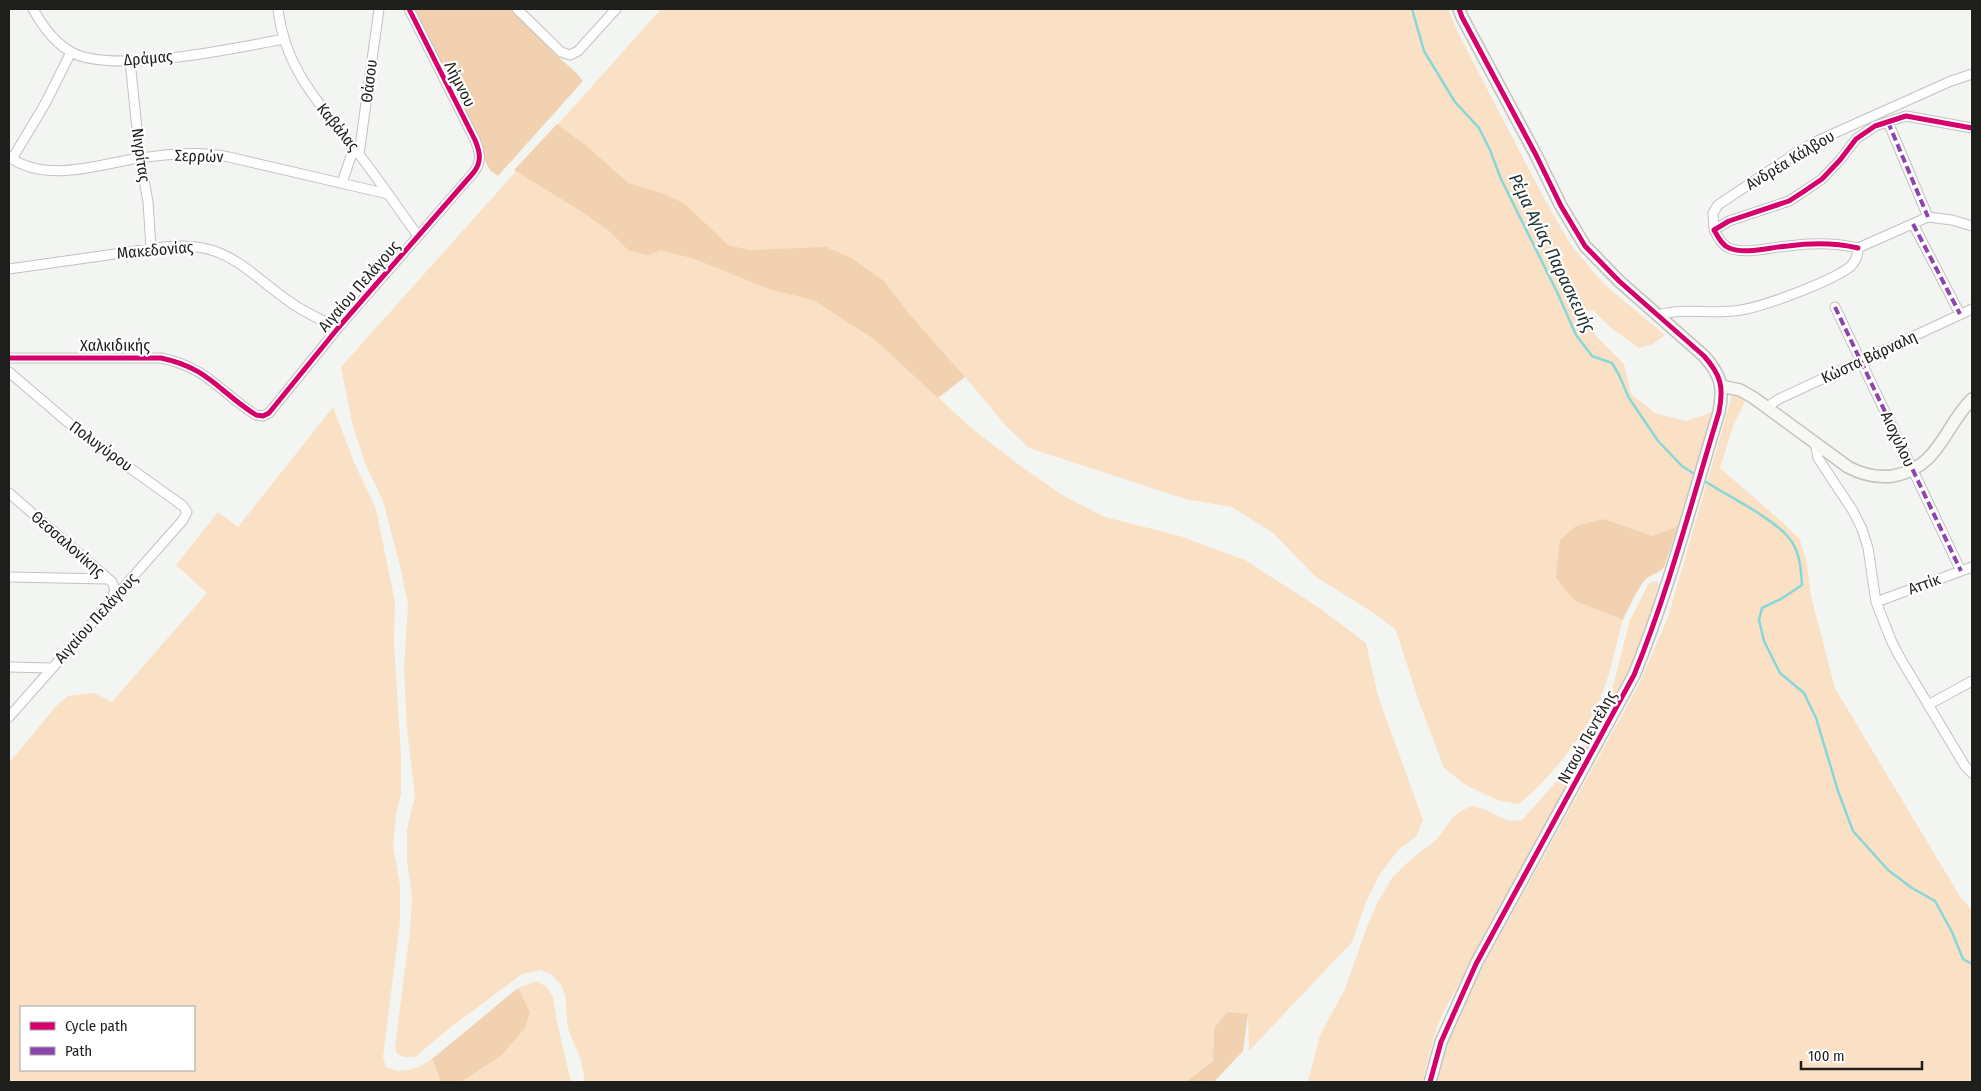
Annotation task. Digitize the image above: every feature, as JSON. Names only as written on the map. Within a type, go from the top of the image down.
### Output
[{"type":"street","name":"Δράμας","points":[[33,9],[49,34],[71,52],[94,59],[130,61],[214,51],[284,39]]},
{"type":"street","name":"Καβάλας","points":[[278,9],[284,39],[292,61],[303,82],[357,151],[418,236]]},
{"type":"street","name":"Θάσου","points":[[342,183],[357,151],[379,9]]},
{"type":"street","name":"Λήμνου","points":[[409,9],[477,146],[480,160],[474,172]]},
{"type":"street","points":[[518,9],[559,50],[570,55],[578,51],[616,9]]},
{"type":"street","points":[[1459,9],[1561,206],[1585,246],[1608,270],[1714,367],[1721,386],[1740,390],[1767,407],[1848,467],[1869,476],[1887,477],[1913,470],[1928,460],[1972,399]]},
{"type":"street","points":[[10,158],[46,104],[71,52]]},
{"type":"street","name":"Νιγρίτας","points":[[130,61],[140,158],[148,202],[151,248]]},
{"type":"street","name":"Ανδρέα Κάλβου","points":[[1714,230],[1713,213],[1718,205],[1798,151],[1841,130],[1873,122],[1951,81],[1972,74]]},
{"type":"street","points":[[1972,128],[1906,116],[1888,122],[1873,122],[1822,179],[1804,192],[1789,201],[1729,221],[1714,230],[1720,240],[1728,247],[1739,250],[1790,245],[1830,244],[1858,248],[1928,217],[1952,220],[1972,226]]},
{"type":"street","points":[[1888,122],[1928,217]]},
{"type":"street","name":"Σερρών","points":[[10,158],[34,168],[58,171],[140,158],[191,154],[220,155],[388,194]]},
{"type":"street","name":"Αιγαίου Πελάγους","points":[[263,416],[271,411],[338,328],[474,172]]},
{"type":"street","points":[[1913,224],[1960,314]]},
{"type":"street","name":"Μακεδονίας","points":[[9,269],[151,248],[189,245],[220,252],[238,262],[296,306],[338,328]]},
{"type":"street","points":[[1658,315],[1675,311],[1712,313],[1742,310],[1769,302],[1824,281],[1852,265],[1858,256],[1858,248]]},
{"type":"street","name":"Αισχύλου","points":[[1835,307],[1961,571]]},
{"type":"street","name":"Κώστα Βάρναλη","points":[[1767,407],[1779,399],[1972,309]]},
{"type":"street","name":"Χαλκιδικής","points":[[9,358],[106,356],[174,360],[206,375],[250,412],[257,416],[263,416]]},
{"type":"street","name":"Πολυγύρου","points":[[9,372],[77,430],[183,506],[187,512],[183,520]]},
{"type":"street","name":"Νταού Πεντέλης","points":[[1430,1082],[1441,1042],[1476,964],[1634,674],[1655,619],[1719,412],[1721,386]]},
{"type":"street","points":[[1816,442],[1818,458],[1853,510],[1862,529],[1868,548],[1876,602],[1899,656],[1965,766],[1972,773]]},
{"type":"street","name":"Θεσσαλονίκης","points":[[9,493],[109,579],[115,586],[110,601]]},
{"type":"street","name":"Αιγαίου Πελάγους","points":[[9,717],[183,520]]},
{"type":"street","name":"Αττίκ","points":[[1876,602],[1972,567]]},
{"type":"street","points":[[9,577],[109,579]]},
{"type":"street","points":[[9,667],[51,668]]},
{"type":"street","points":[[1928,705],[1972,681]]},
{"type":"shaded area","points":[[414,9],[513,9],[583,81],[498,176],[490,170],[486,163]]},
{"type":"shaded area","points":[[661,9],[1448,9],[1458,33],[1546,202],[1571,245],[1604,284],[1665,335],[1653,344],[1639,348],[1610,327],[1594,311],[1586,310],[1586,320],[1598,338],[1624,364],[1631,394],[1655,413],[1686,421],[1713,412],[1678,526],[1653,536],[1604,519],[1575,601],[1623,620],[1609,673],[1596,706],[1579,737],[1557,767],[1519,804],[1500,801],[1467,786],[1444,768],[1418,699],[1396,630],[1372,612],[1315,576],[1273,533],[1232,507],[1185,499],[1029,448],[1007,427],[965,377],[938,397],[970,427],[1062,495],[1105,517],[1180,536],[1245,560],[1318,607],[1366,643],[1378,696],[1423,820],[1416,837],[1399,849],[1380,874],[1366,902],[1352,942],[1249,1051],[1248,1015],[1214,1028],[1213,1061],[1186,1082],[585,1082],[581,1060],[568,1029],[565,995],[561,985],[551,974],[540,970],[522,974],[451,1027],[415,1057],[404,1057],[397,1054],[395,1047],[410,930],[412,896],[407,860],[407,829],[415,796],[407,729],[404,669],[408,605],[383,501],[365,463],[352,423],[341,367]]},
{"type":"shaded area","points":[[557,124],[589,148],[628,183],[665,194],[685,204],[728,245],[749,250],[826,247],[851,258],[884,281],[910,315],[965,377],[938,398],[874,339],[813,300],[769,289],[695,259],[661,250],[649,255],[628,250],[609,231],[584,213],[514,170]]},
{"type":"shaded area","points":[[1733,392],[1745,402],[1734,423],[1720,468],[1800,540],[1807,564],[1811,596],[1835,688],[1961,898],[1972,910],[1972,1082],[1436,1082],[1450,1035],[1470,990],[1639,684],[1668,617]]},
{"type":"shaded area","points":[[333,407],[354,462],[376,509],[395,602],[394,643],[401,754],[401,794],[396,815],[393,845],[400,886],[400,922],[383,1057],[386,1067],[398,1071],[410,1070],[432,1059],[442,1082],[9,1082],[9,763],[57,705],[68,696],[94,693],[112,702],[207,593],[176,565],[218,512],[238,527]]},
{"type":"shaded area","points":[[1604,519],[1653,536],[1678,526],[1664,567],[1644,581],[1623,620],[1575,601],[1556,578],[1560,540],[1576,526]]},
{"type":"shaded area","points":[[1657,581],[1659,584],[1644,636],[1621,690],[1443,1013],[1436,1030],[1422,1082],[1371,1082],[1370,1080],[1367,1082],[1308,1082],[1320,1035],[1345,989],[1368,924],[1392,878],[1409,861],[1437,839],[1453,817],[1462,810],[1473,806],[1509,821],[1522,820],[1563,774],[1590,736],[1611,694],[1630,620],[1649,583]]},
{"type":"shaded area","points":[[536,981],[547,987],[553,997],[571,1082],[461,1082],[501,1056],[530,1012],[518,988]]},
{"type":"shaded area","points":[[518,988],[530,1012],[525,1028],[501,1056],[461,1082],[441,1081],[432,1059]]},
{"type":"shaded area","points":[[1227,1012],[1248,1014],[1243,1051],[1214,1082],[1186,1082],[1213,1061],[1214,1028]]},
{"type":"waterway","name":"Ρέμα Αγίας Παρασκευής","points":[[1412,9],[1424,51],[1455,102],[1479,128],[1501,179],[1558,294],[1576,335],[1592,356],[1612,363],[1629,398],[1658,441],[1682,466],[1696,475]]},
{"type":"waterway","name":"Ρέμα Αγίας Παρασκευής","points":[[1703,480],[1772,522],[1793,543],[1799,560],[1802,585],[1781,599],[1762,608],[1759,620],[1764,641],[1780,673],[1804,693],[1816,718],[1838,791],[1853,831],[1888,870],[1912,888],[1935,901],[1952,932],[1963,959],[1972,964]]},
{"type":"marked path","points":[[1888,122],[1928,217]]},
{"type":"marked path","points":[[1913,224],[1960,314]]},
{"type":"marked path","points":[[1835,307],[1961,571]]},
{"type":"cycle path","points":[[9,358],[161,358],[177,362],[202,374],[256,415],[263,416],[269,413],[338,328],[474,172],[478,164],[479,152],[475,140],[409,9]]},
{"type":"cycle path","points":[[1430,1082],[1441,1042],[1476,964],[1634,675],[1647,643],[1680,545],[1719,412],[1721,395],[1718,375],[1704,356],[1619,281],[1585,246],[1561,206],[1459,9]]},
{"type":"cycle path","points":[[1858,248],[1832,244],[1814,244],[1743,251],[1724,245],[1714,230],[1729,221],[1789,201],[1803,192],[1822,179],[1856,139],[1875,126],[1906,116],[1972,128]]}]
